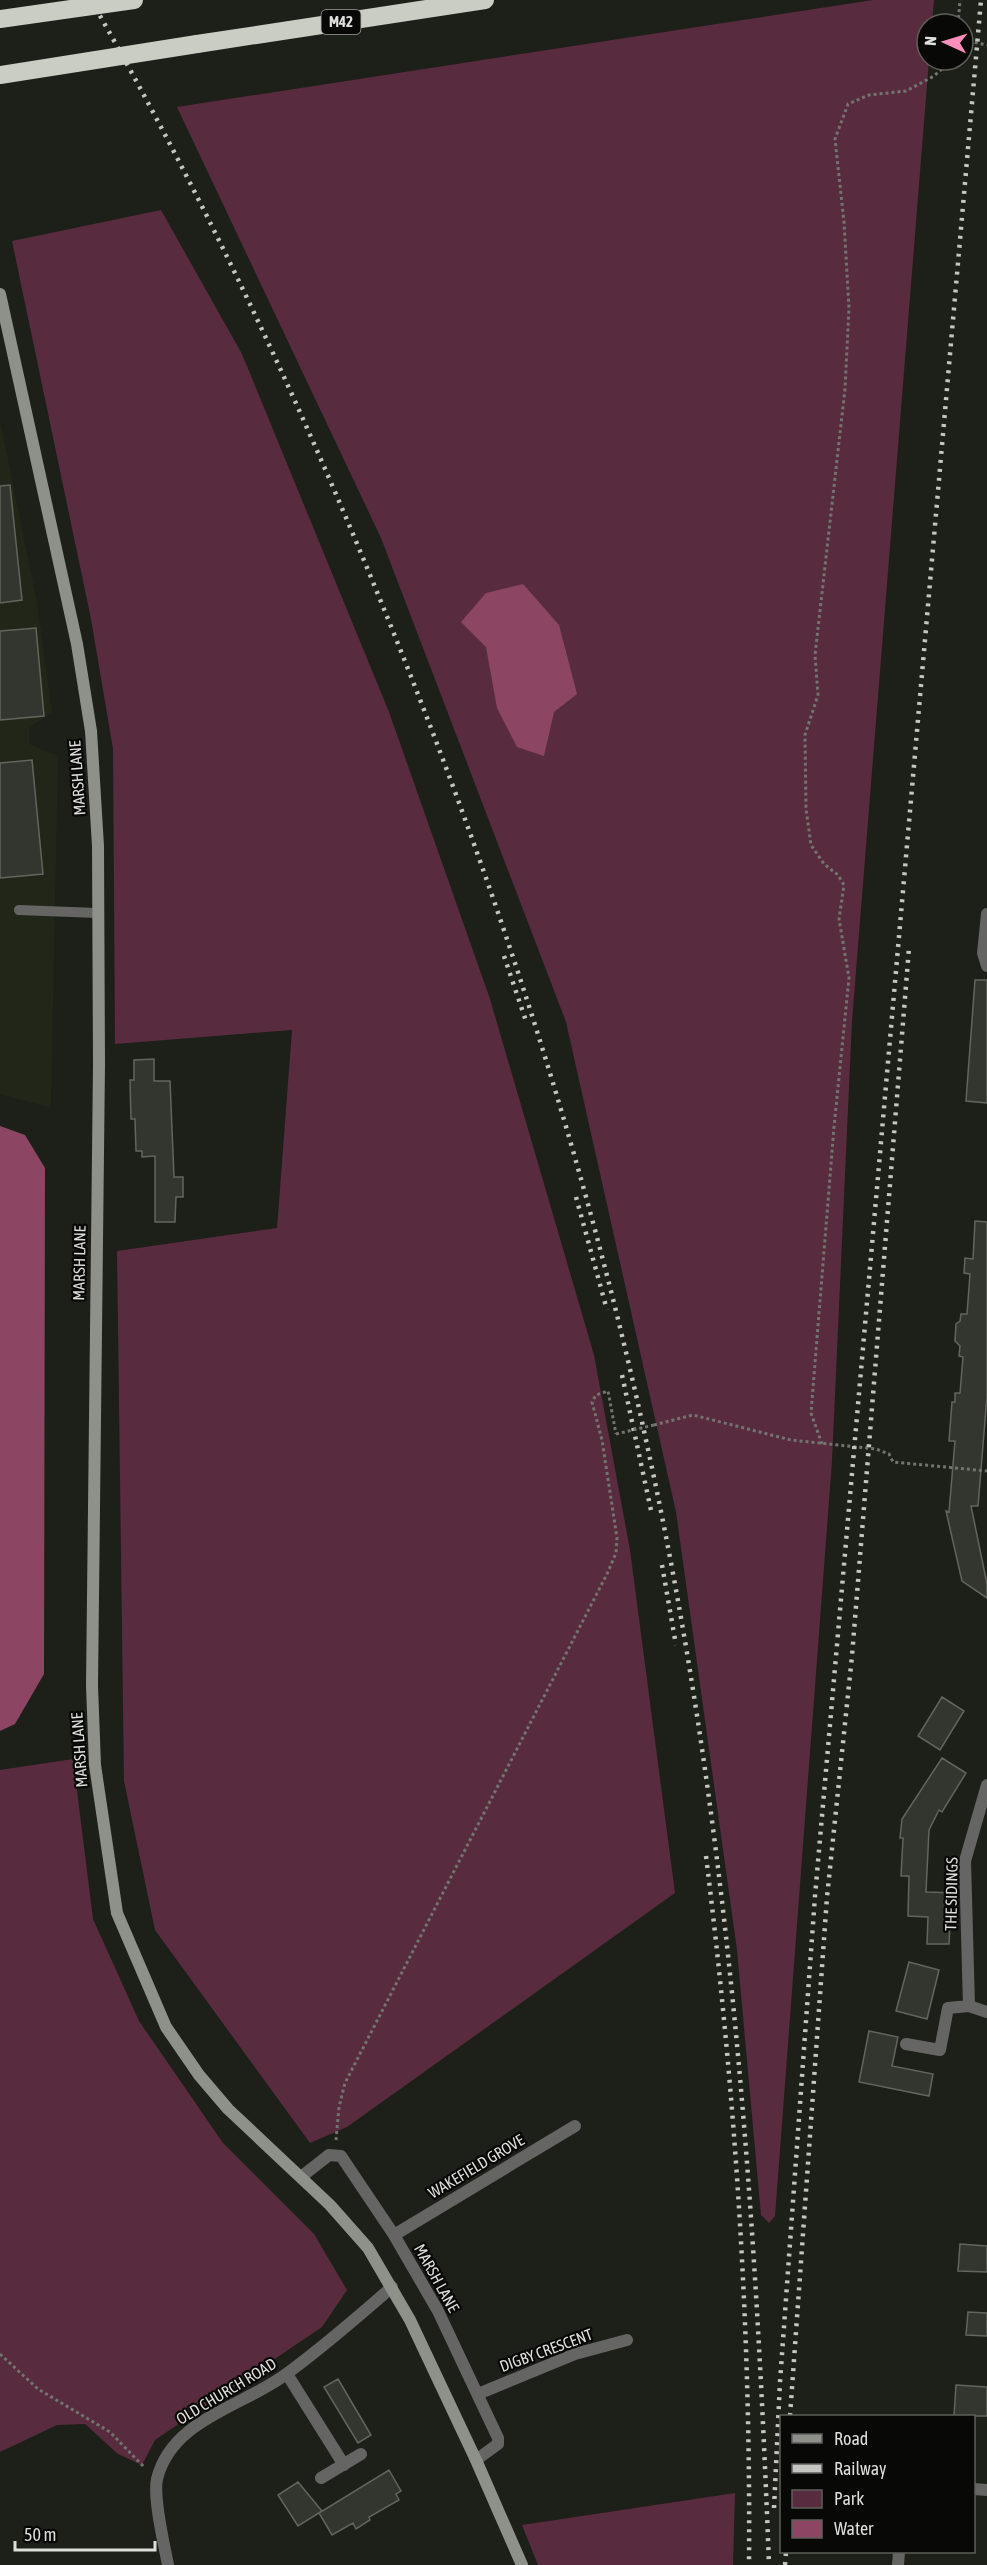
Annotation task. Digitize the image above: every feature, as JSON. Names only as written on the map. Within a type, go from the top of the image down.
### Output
[{"type":"highway","points":[[0,19],[134,0]]},
{"type":"highway","name":"M42","points":[[0,75],[484,0]]},
{"type":"main road","name":"MARSH LANE","points":[[0,294],[77,644],[91,731],[98,846],[99,1064],[92,1686],[95,1765],[117,1913],[166,2027],[199,2075],[228,2109],[301,2177],[357,2234],[392,2287],[476,2460],[522,2565]]},
{"type":"street","points":[[987,914],[983,953],[987,966]]},
{"type":"street","name":"THE SIDINGS","points":[[969,2006],[965,1861],[987,1785]]},
{"type":"street","points":[[906,2044],[940,2050],[948,2008],[969,2006],[987,2012]]},
{"type":"street","name":"WAKEFIELD GROVE","points":[[394,2235],[575,2126]]},
{"type":"street","points":[[301,2177],[329,2155],[335,2154]]},
{"type":"street","name":"MARSH LANE","points":[[335,2154],[341,2156],[394,2235],[438,2311],[478,2394],[498,2438],[498,2444],[476,2460]]},
{"type":"street","name":"OLD CHURCH ROAD","points":[[168,2565],[157,2498],[157,2480],[172,2445],[187,2432],[287,2374],[392,2287]]},
{"type":"street","name":"DIGBY CRESCENT","points":[[478,2394],[575,2354],[627,2340]]},
{"type":"street","points":[[287,2374],[344,2464]]},
{"type":"street","points":[[321,2478],[361,2454]]},
{"type":"lane","points":[[19,910],[97,913]]},
{"type":"path","points":[[822,1444],[811,1413],[834,1127],[849,978],[838,919],[844,885],[838,875],[824,864],[811,845],[806,809],[805,735],[818,695],[815,656],[845,389],[849,308],[844,222],[835,139],[848,104],[869,95],[906,91],[938,72]]},
{"type":"path","points":[[335,2154],[339,2107],[345,2083],[616,1553],[617,1539],[602,1440],[592,1402],[596,1395],[609,1391],[616,1434],[693,1415],[791,1440],[876,1449],[889,1454],[893,1462],[987,1471]]},
{"type":"path","points":[[0,2354],[39,2389],[110,2432],[157,2480]]},
{"type":"shaded area","points":[[0,420],[37,603],[52,712],[29,728],[29,744],[58,756],[51,1108],[0,1094]]},
{"type":"green space","points":[[873,0],[934,0],[933,12],[915,12],[915,72],[928,72],[852,1021],[832,1461],[775,2216],[769,2223],[761,2215],[737,1950],[676,1512],[566,1022],[381,538],[177,107]]},
{"type":"green space","points":[[161,210],[242,354],[389,712],[490,999],[594,1355],[630,1550],[675,1893],[347,2127],[310,2143],[155,1930],[124,1781],[117,1251],[277,1228],[292,1030],[115,1044],[113,749],[91,619],[12,241]]},
{"type":"green space","points":[[73,1759],[93,1919],[139,2021],[223,2143],[314,2234],[347,2290],[322,2327],[155,2440],[142,2465],[118,2454],[85,2424],[57,2425],[0,2452],[0,1770]]},
{"type":"green space","points":[[735,2493],[733,2565],[538,2565],[522,2525]]},
{"type":"water","points":[[523,584],[559,625],[577,694],[554,712],[544,756],[517,747],[497,708],[486,647],[461,622],[486,593]]},
{"type":"water","points":[[0,1126],[25,1135],[45,1168],[44,1674],[15,1724],[0,1731]]},
{"type":"building","points":[[10,485],[22,600],[0,603],[0,486]]},
{"type":"building","points":[[36,628],[44,716],[0,720],[0,631]]},
{"type":"building","points":[[32,760],[43,874],[0,878],[0,763]]},
{"type":"building","points":[[975,980],[987,980],[987,1103],[966,1101]]},
{"type":"building","points":[[154,1059],[154,1081],[170,1081],[174,1177],[183,1177],[183,1197],[176,1197],[175,1222],[155,1222],[155,1156],[142,1157],[142,1151],[136,1151],[135,1119],[131,1119],[130,1080],[134,1080],[134,1060]]},
{"type":"building","points":[[975,1221],[987,1222],[987,1396],[978,1506],[971,1506],[987,1584],[987,1598],[962,1581],[946,1511],[949,1512],[955,1441],[949,1441],[952,1402],[955,1402],[955,1393],[960,1393],[963,1357],[959,1356],[960,1346],[955,1341],[956,1324],[960,1321],[961,1314],[967,1314],[970,1274],[964,1273],[965,1258],[973,1259]]},
{"type":"building","points":[[942,1697],[964,1711],[940,1750],[918,1736]]},
{"type":"building","points":[[942,1758],[966,1773],[942,1812],[939,1810],[929,1830],[926,1892],[958,1893],[957,1925],[950,1925],[949,1944],[927,1944],[928,1917],[908,1916],[909,1876],[901,1876],[903,1838],[900,1838],[902,1819]]},
{"type":"building","points":[[909,1962],[939,1970],[927,2019],[896,2011]]},
{"type":"building","points":[[869,2031],[898,2037],[892,2066],[933,2074],[929,2096],[859,2082]]},
{"type":"building","points":[[960,2244],[987,2246],[987,2272],[958,2271]]},
{"type":"building","points":[[968,2312],[987,2313],[987,2336],[966,2335]]},
{"type":"building","points":[[338,2379],[371,2435],[358,2443],[324,2387]]},
{"type":"building","points":[[956,2385],[987,2387],[987,2416],[954,2415]]},
{"type":"building","points":[[389,2470],[401,2491],[396,2494],[399,2500],[369,2517],[370,2520],[356,2529],[353,2523],[332,2535],[319,2513]]},
{"type":"building","points":[[298,2482],[322,2511],[298,2526],[278,2495]]},
{"type":"railway","points":[[91,0],[173,151],[250,304],[321,460],[388,619],[467,824],[503,927],[569,1136],[598,1241],[649,1454],[676,1591],[699,1729],[718,1868],[746,2146],[769,2565]]},
{"type":"railway","points":[[774,2508],[780,2382],[815,1896],[981,0]]},
{"type":"railway","points":[[790,2415],[827,1897],[852,1656],[909,948]]},
{"type":"railway","points":[[504,956],[527,1024]]},
{"type":"railway","points":[[576,1197],[607,1310]]},
{"type":"railway","points":[[622,1375],[652,1515]]},
{"type":"railway","points":[[662,1565],[676,1645]]},
{"type":"railway","points":[[706,1856],[725,2033],[739,2210],[747,2387],[749,2565]]},
{"type":"railway","points":[[785,2565],[786,2553]]}]
